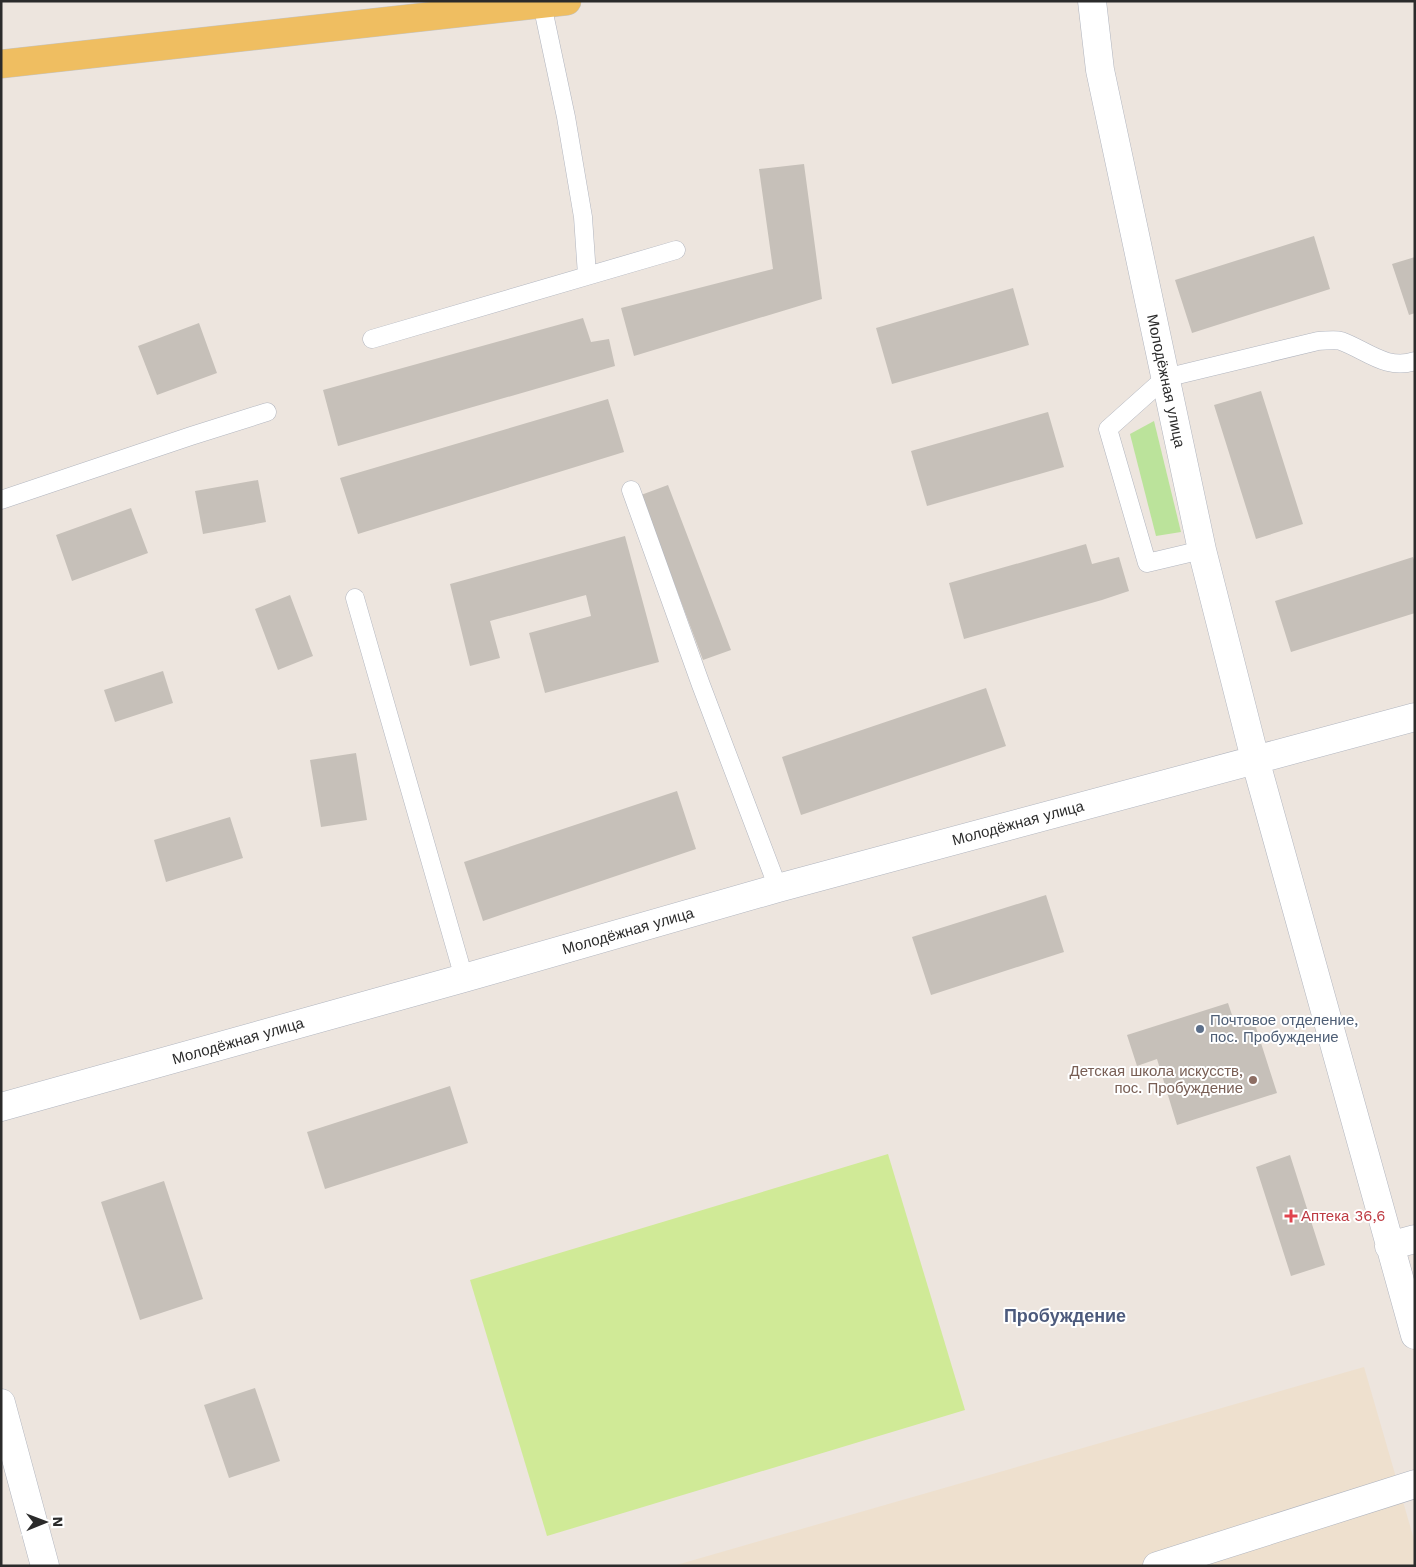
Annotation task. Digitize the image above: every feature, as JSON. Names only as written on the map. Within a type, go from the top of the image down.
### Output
[{"type":"main road","points":[[1,64],[554,3]]},
{"type":"street","name":"Молодёжная улица","points":[[1092,1],[1100,70],[1202,550],[1255,758],[1402,1243],[1415,1336]]},
{"type":"street","points":[[1255,758],[1415,717]]},
{"type":"street","name":"Молодёжная улица","points":[[1,1107],[778,888],[1255,758]]},
{"type":"street","points":[[1,1403],[45,1566]]},
{"type":"street","points":[[1157,1566],[1415,1484]]},
{"type":"lane","points":[[554,3],[566,117],[581,208],[588,276]]},
{"type":"lane","points":[[372,339],[676,250]]},
{"type":"lane","points":[[1202,550],[1147,563],[1108,428],[1165,378],[1318,341],[1340,340],[1388,363],[1408,364],[1415,361]]},
{"type":"lane","points":[[1,500],[268,412]]},
{"type":"lane","points":[[631,490],[701,685],[778,888]]},
{"type":"lane","points":[[355,598],[464,978]]},
{"type":"shaded area","points":[[1364,1367],[1415,1543],[1415,1566],[673,1566]]},
{"type":"green space","points":[[1154,421],[1181,532],[1156,536],[1130,434]]},
{"type":"green space","points":[[888,1154],[965,1410],[547,1536],[470,1280]]},
{"type":"building","points":[[804,164],[822,299],[634,356],[621,308],[773,269],[759,169]]},
{"type":"building","points":[[1314,236],[1330,289],[1192,333],[1175,280]]},
{"type":"building","points":[[1415,257],[1415,313],[1409,315],[1392,264]]},
{"type":"building","points":[[1013,288],[1029,345],[892,384],[876,328]]},
{"type":"building","points":[[583,318],[591,342],[609,339],[615,366],[338,446],[323,390]]},
{"type":"building","points":[[199,323],[217,373],[157,395],[138,346]]},
{"type":"building","points":[[1261,391],[1303,524],[1256,539],[1214,405]]},
{"type":"building","points":[[608,399],[624,452],[358,534],[340,478]]},
{"type":"building","points":[[1048,412],[1064,467],[927,506],[911,451]]},
{"type":"building","points":[[258,480],[266,522],[203,534],[195,491]]},
{"type":"building","points":[[668,485],[731,650],[703,660],[641,495]]},
{"type":"building","points":[[131,508],[148,553],[72,581],[56,535]]},
{"type":"building","points":[[625,536],[659,662],[545,693],[529,633],[591,616],[586,595],[490,621],[500,658],[470,666],[450,584]]},
{"type":"building","points":[[1086,544],[1092,564],[1119,557],[1129,591],[964,639],[949,583]]},
{"type":"building","points":[[1413,557],[1415,562],[1415,613],[1291,652],[1275,601]]},
{"type":"building","points":[[290,595],[313,656],[278,670],[255,609]]},
{"type":"building","points":[[163,671],[173,703],[115,722],[104,690]]},
{"type":"building","points":[[986,688],[1006,746],[801,815],[782,757]]},
{"type":"building","points":[[356,753],[367,820],[321,827],[310,760]]},
{"type":"building","points":[[677,791],[696,849],[483,921],[464,862]]},
{"type":"building","points":[[230,817],[243,858],[166,882],[154,840]]},
{"type":"building","points":[[1046,895],[1064,952],[931,995],[912,937]]},
{"type":"building","points":[[1228,1003],[1235,1024],[1253,1018],[1277,1093],[1177,1125],[1157,1059],[1137,1066],[1127,1035]]},
{"type":"building","points":[[450,1086],[468,1143],[325,1189],[307,1132]]},
{"type":"building","name":"Аптека 36,6","points":[[1290,1155],[1325,1265],[1291,1276],[1256,1167]]},
{"type":"building","points":[[164,1181],[203,1299],[140,1320],[101,1202]]},
{"type":"building","points":[[255,1388],[280,1461],[229,1478],[204,1405]]},
{"type":"place","name":"Почтовое отделение, пос. Пробуждение","points":[[1200,1029]]},
{"type":"place","name":"Детская школа искусств, пос. Пробуждение","points":[[1253,1080]]},
{"type":"place","name":"Аптека 36,6","points":[[1291,1216]]},
{"type":"district","name":"Пробуждение","points":[[1065,1315]]}]
